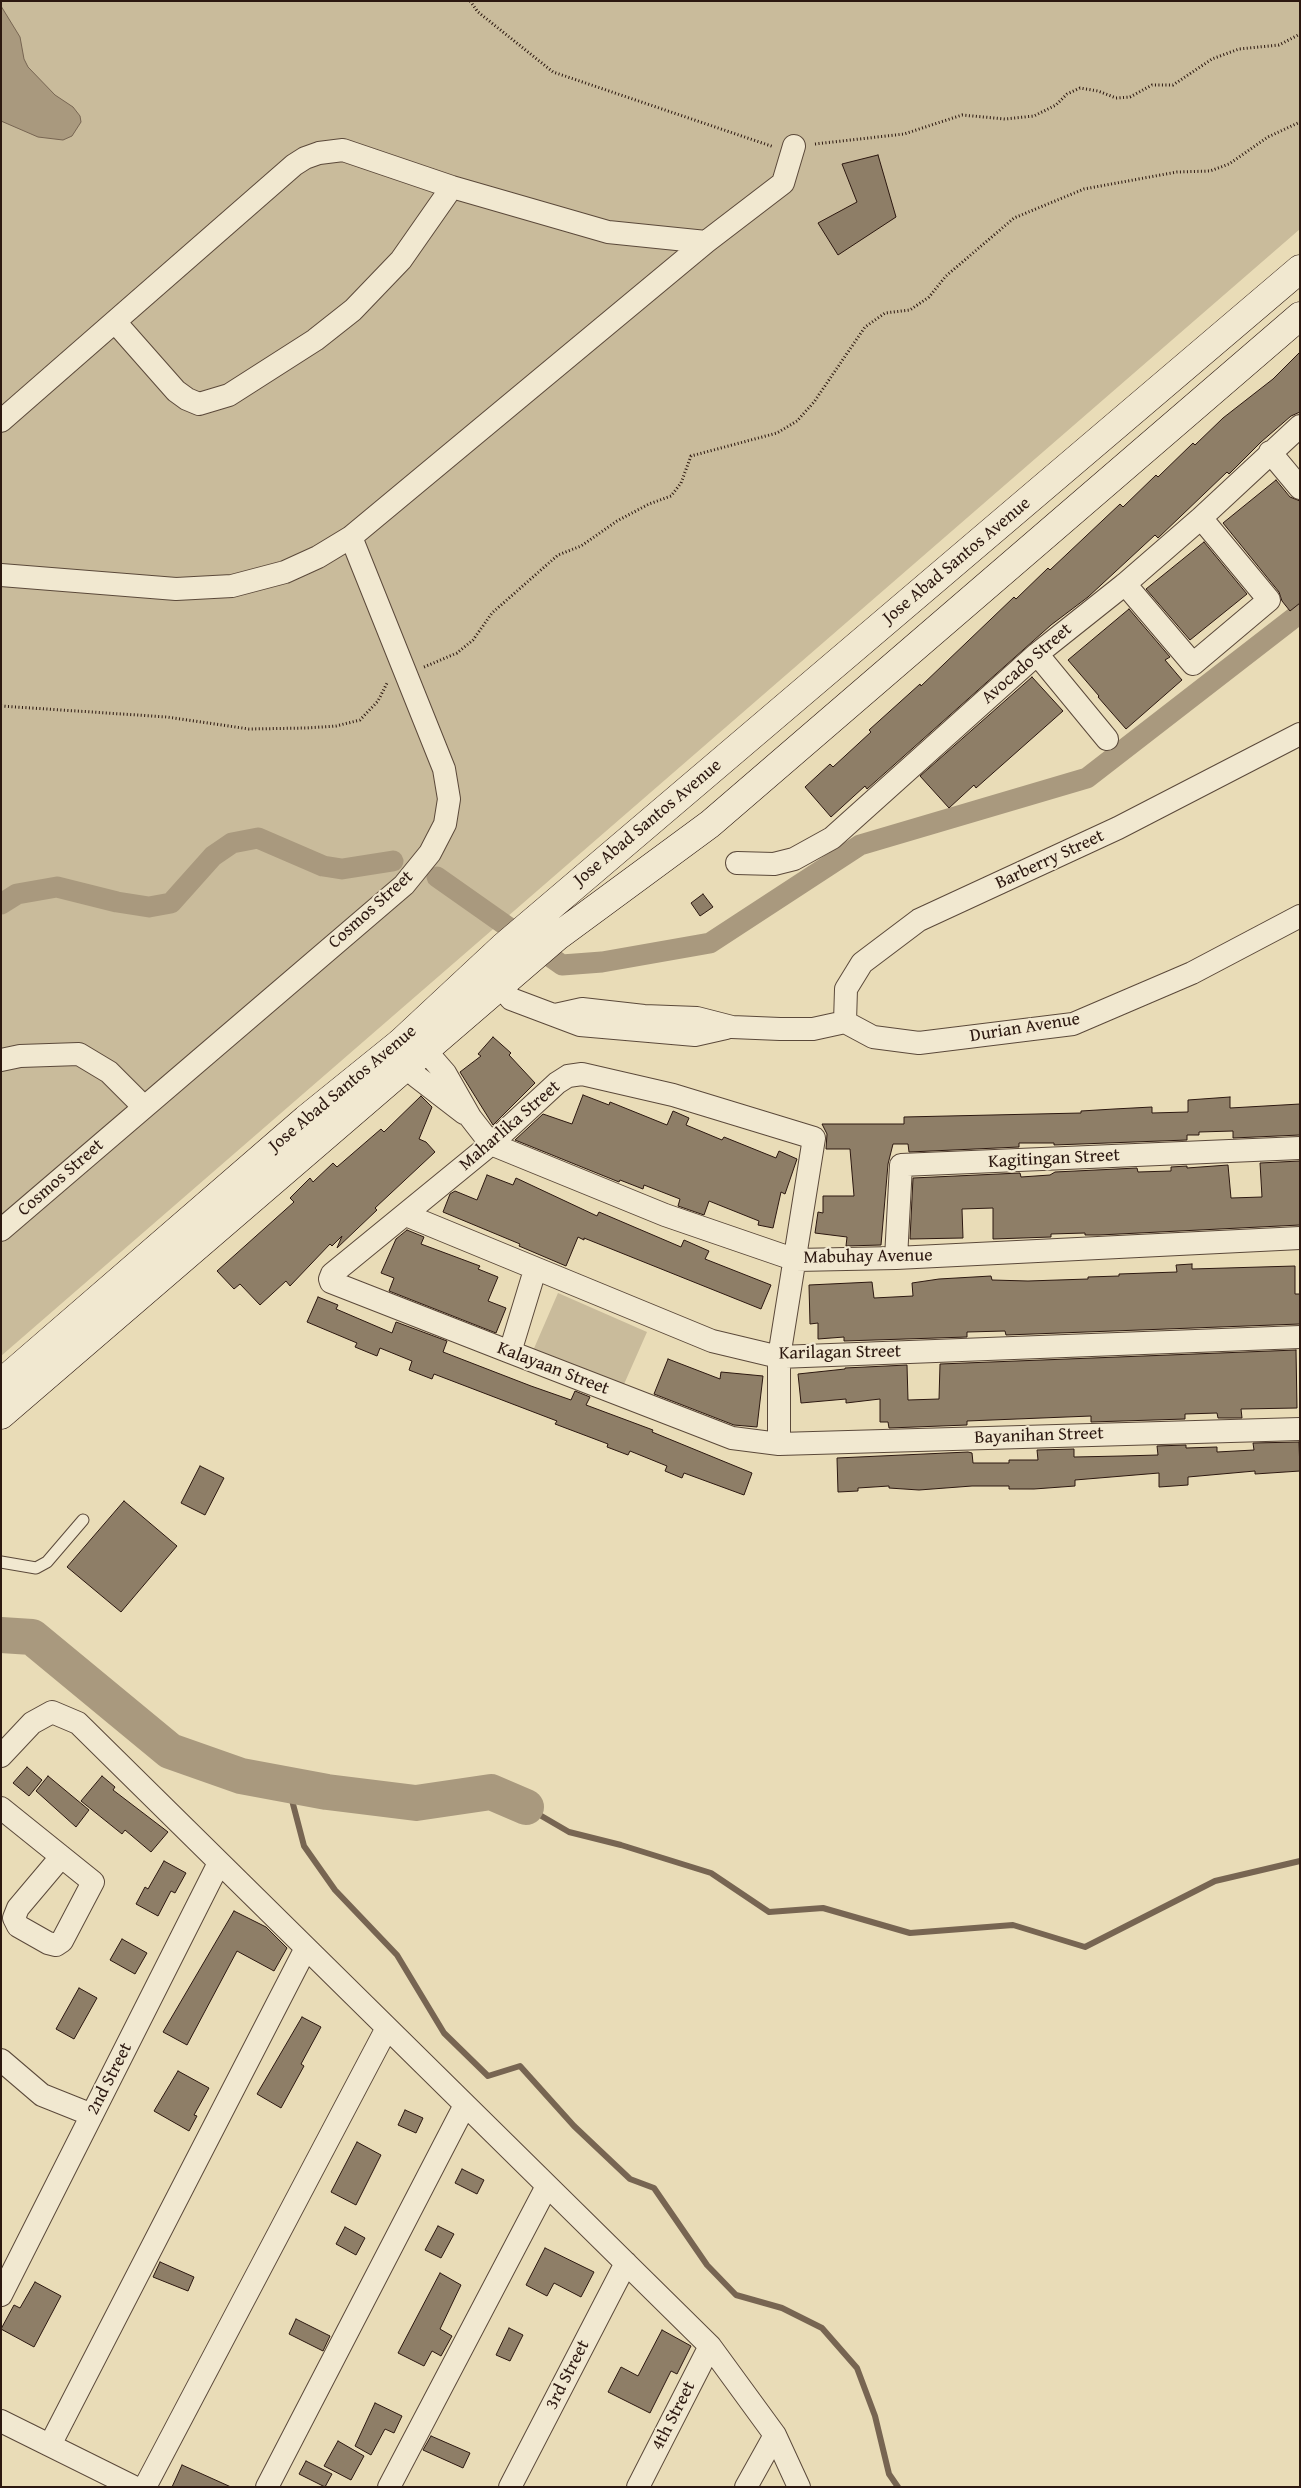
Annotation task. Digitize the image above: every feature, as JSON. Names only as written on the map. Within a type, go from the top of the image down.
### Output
[{"type":"main road","name":"Jose Abad Santos Avenue","points":[[1,1415],[410,1053],[502,966],[540,916],[1300,269]]},
{"type":"main road","name":"Jose Abad Santos Avenue","points":[[502,966],[558,936],[710,824],[1300,316]]},
{"type":"main road","name":"Jose Abad Santos Avenue","points":[[1,1382],[306,1120],[410,1053]]},
{"type":"street","points":[[1,575],[176,589],[232,586],[285,572],[318,557],[351,537],[706,242],[783,183],[794,146]]},
{"type":"street","points":[[1,421],[305,158],[331,150],[343,150],[452,187],[608,232],[706,242]]},
{"type":"street","points":[[116,323],[176,391],[187,399],[199,404],[229,395],[316,340],[353,310],[401,260],[452,187]]},
{"type":"street","name":"Avocado Street","points":[[737,863],[774,864],[794,859],[832,838],[1037,654],[1125,584],[1201,518],[1300,426]]},
{"type":"street","points":[[1270,452],[1300,488]]},
{"type":"street","points":[[1125,584],[1192,664],[1269,600],[1201,518]]},
{"type":"street","name":"Cosmos Street","points":[[1,1230],[143,1106],[404,885],[430,853],[444,824],[449,799],[444,769],[408,674],[351,537]]},
{"type":"street","points":[[1037,654],[1107,739]]},
{"type":"street","name":"Barberry Street","points":[[845,1022],[846,989],[862,963],[920,920],[1118,828],[1300,734]]},
{"type":"street","name":"Durian Avenue","points":[[845,1022],[874,1037],[919,1043],[1073,1024],[1192,973],[1300,916]]},
{"type":"street","points":[[502,966],[511,999],[555,1015],[582,1008],[644,1016],[697,1018],[732,1027],[813,1029],[845,1022]]},
{"type":"street","name":"Mabuhay Avenue","points":[[410,1053],[445,1073],[470,1117],[491,1144],[665,1215],[796,1260],[896,1258],[1300,1238]]},
{"type":"street","points":[[1,1060],[20,1056],[78,1054],[109,1072],[143,1106]]},
{"type":"street","name":"Maharlika Street","points":[[331,1282],[332,1274],[491,1144],[557,1083],[568,1076],[582,1074],[673,1095],[814,1138],[796,1260]]},
{"type":"street","name":"Kagitingan Street","points":[[896,1258],[902,1165],[1300,1148]]},
{"type":"street","name":"Karilagan Street","points":[[406,1215],[535,1270],[712,1341],[779,1356],[1300,1337]]},
{"type":"street","points":[[779,1444],[779,1356],[796,1260]]},
{"type":"street","points":[[510,1352],[535,1270]]},
{"type":"street","name":"Kalayaan Street","points":[[331,1282],[732,1438],[779,1444]]},
{"type":"street","name":"Bayanihan Street","points":[[779,1444],[1300,1429]]},
{"type":"street","points":[[1,1756],[32,1723],[52,1712],[78,1723],[710,2346],[775,2435],[799,2487]]},
{"type":"street","points":[[1,1808],[61,1858]]},
{"type":"street","name":"2nd Street","points":[[1,2295],[219,1863]]},
{"type":"street","points":[[50,2445],[306,1948]]},
{"type":"street","points":[[145,2487],[387,2028]]},
{"type":"street","points":[[1,2060],[42,2095],[92,2115]]},
{"type":"street","points":[[268,2487],[465,2105]]},
{"type":"street","points":[[389,2487],[547,2186]]},
{"type":"street","name":"3rd Street","points":[[510,2487],[626,2263]]},
{"type":"street","name":"4th Street","points":[[638,2487],[710,2346]]},
{"type":"street","points":[[1,2420],[134,2487]]},
{"type":"street","points":[[746,2487],[775,2435]]},
{"type":"lane","points":[[1,1562],[36,1568],[47,1562],[83,1520]]},
{"type":"path","points":[[470,1],[478,12],[553,72],[777,148],[904,134],[962,115],[1005,119],[1034,116],[1056,105],[1067,94],[1080,88],[1098,90],[1116,98],[1130,97],[1152,85],[1173,85],[1212,59],[1239,49],[1279,45],[1300,34]]},
{"type":"path","points":[[1,706],[167,717],[249,729],[336,726],[360,720],[378,700],[388,681],[458,653],[473,640],[492,613],[558,555],[581,546],[617,521],[649,504],[671,496],[681,483],[691,456],[777,433],[797,421],[814,402],[865,328],[885,314],[910,310],[929,296],[946,276],[1014,218],[1084,189],[1177,172],[1210,171],[1229,164],[1268,137],[1300,122]]},
{"type":"shaded area","points":[[1,1],[1300,1],[1300,229],[1,1356]]},
{"type":"shaded area","points":[[1,6],[20,37],[24,59],[28,67],[55,95],[73,107],[80,116],[81,122],[72,136],[63,140],[38,137],[1,121]]},
{"type":"shaded area","points":[[558,1293],[647,1332],[621,1391],[532,1353]]},
{"type":"building","points":[[878,155],[896,217],[838,255],[818,223],[857,202],[842,164]]},
{"type":"building","points":[[1300,352],[1300,412],[1291,416],[1261,442],[1229,474],[1227,472],[1158,538],[1155,535],[1088,597],[1051,625],[867,789],[865,786],[831,817],[805,787],[830,764],[833,767],[871,732],[869,730],[920,684],[921,686],[1014,597],[1016,599],[1048,568],[1050,570],[1120,504],[1123,507],[1193,443],[1195,445],[1223,418],[1273,379]]},
{"type":"building","points":[[1276,480],[1290,497],[1300,501],[1300,603],[1290,611],[1282,601],[1279,592],[1223,523]]},
{"type":"building","points":[[1204,542],[1247,594],[1190,640],[1146,589]]},
{"type":"building","points":[[1129,609],[1170,657],[1165,660],[1182,680],[1126,729],[1068,660]]},
{"type":"building","points":[[1032,677],[1063,711],[976,788],[974,785],[949,808],[920,776]]},
{"type":"building","points":[[703,894],[713,907],[700,916],[691,903]]},
{"type":"building","points":[[493,1037],[511,1053],[509,1055],[535,1083],[493,1125],[460,1072],[481,1056],[478,1054]]},
{"type":"building","points":[[583,1095],[609,1105],[610,1102],[667,1125],[673,1111],[689,1118],[686,1125],[722,1140],[724,1137],[776,1158],[779,1151],[797,1159],[785,1194],[781,1192],[773,1228],[758,1225],[759,1221],[709,1201],[704,1215],[678,1206],[680,1199],[644,1185],[643,1189],[620,1180],[619,1182],[515,1140],[543,1114],[572,1124]]},
{"type":"building","points":[[421,1096],[432,1107],[419,1139],[426,1142],[435,1152],[375,1208],[377,1210],[337,1248],[342,1236],[332,1246],[330,1244],[290,1286],[286,1281],[260,1305],[240,1284],[234,1289],[217,1271],[294,1202],[290,1198],[310,1178],[313,1182],[333,1163],[337,1167],[381,1129],[384,1132]]},
{"type":"building","points":[[1230,1097],[1230,1108],[1300,1104],[1300,1135],[1233,1138],[1233,1131],[1199,1132],[1199,1135],[1187,1135],[1187,1140],[1054,1145],[1054,1143],[1019,1143],[1019,1147],[909,1152],[908,1144],[893,1144],[888,1164],[881,1245],[846,1246],[847,1237],[815,1233],[818,1212],[823,1213],[823,1196],[854,1196],[850,1149],[826,1149],[827,1134],[822,1124],[904,1124],[904,1117],[1081,1113],[1081,1111],[1152,1107],[1152,1113],[1188,1112],[1188,1100]]},
{"type":"building","points":[[1300,1161],[1300,1225],[1099,1235],[1085,1235],[1085,1233],[1051,1234],[1051,1237],[993,1239],[993,1208],[962,1209],[963,1238],[910,1239],[913,1178],[1020,1173],[1021,1177],[1050,1175],[1055,1172],[1137,1168],[1138,1172],[1171,1171],[1171,1167],[1187,1166],[1187,1168],[1228,1165],[1231,1198],[1262,1197],[1260,1163]]},
{"type":"building","points":[[487,1175],[513,1185],[516,1178],[597,1216],[599,1212],[681,1247],[684,1240],[709,1251],[705,1259],[771,1285],[761,1309],[584,1238],[584,1240],[578,1237],[566,1266],[519,1246],[520,1244],[443,1212],[450,1194],[455,1191],[477,1200]]},
{"type":"building","points":[[407,1230],[424,1237],[421,1244],[480,1266],[478,1269],[498,1277],[488,1301],[506,1308],[496,1333],[389,1291],[394,1278],[381,1273],[396,1239]]},
{"type":"building","points":[[1192,1264],[1192,1269],[1295,1266],[1295,1294],[1300,1294],[1300,1324],[1006,1335],[1005,1331],[967,1332],[967,1337],[844,1341],[844,1337],[818,1339],[818,1323],[810,1324],[809,1285],[872,1282],[874,1298],[913,1296],[912,1283],[939,1279],[991,1276],[992,1280],[1088,1279],[1088,1277],[1119,1276],[1119,1274],[1177,1272],[1176,1265]]},
{"type":"building","points":[[318,1297],[338,1305],[336,1309],[392,1333],[396,1322],[447,1341],[443,1352],[531,1386],[571,1400],[575,1391],[590,1397],[586,1405],[653,1430],[652,1432],[752,1473],[744,1495],[684,1473],[682,1478],[665,1471],[667,1466],[630,1451],[628,1455],[607,1447],[608,1444],[555,1424],[557,1421],[434,1374],[432,1379],[409,1370],[412,1361],[380,1348],[377,1356],[355,1347],[357,1343],[307,1322]]},
{"type":"building","points":[[1296,1350],[1297,1408],[1241,1409],[1242,1418],[1218,1418],[1217,1413],[1185,1414],[1185,1419],[1091,1422],[1091,1416],[967,1421],[967,1425],[889,1428],[888,1422],[880,1422],[880,1399],[846,1403],[846,1399],[801,1403],[798,1374],[845,1368],[907,1365],[908,1400],[939,1399],[940,1364]]},
{"type":"building","points":[[668,1359],[720,1379],[721,1372],[763,1376],[757,1427],[734,1425],[654,1394]]},
{"type":"building","points":[[1299,1442],[1300,1471],[1255,1474],[1255,1471],[1188,1477],[1188,1485],[1159,1487],[1159,1473],[1075,1480],[1075,1486],[1034,1489],[1009,1489],[1009,1486],[972,1486],[919,1490],[889,1488],[889,1486],[858,1488],[858,1491],[838,1492],[837,1458],[968,1452],[972,1453],[973,1463],[1009,1463],[1009,1460],[1038,1460],[1037,1450],[1074,1449],[1074,1457],[1158,1455],[1157,1446],[1186,1445],[1186,1448],[1217,1447],[1217,1452],[1254,1450],[1253,1443]]},
{"type":"building","points":[[200,1466],[224,1478],[205,1515],[181,1503]]},
{"type":"building","points":[[124,1501],[177,1546],[121,1612],[67,1567]]},
{"type":"building","points":[[27,1767],[42,1780],[29,1796],[13,1783]]},
{"type":"building","points":[[48,1776],[89,1810],[76,1827],[36,1791]]},
{"type":"building","points":[[102,1776],[115,1787],[113,1790],[168,1832],[151,1852],[125,1830],[122,1834],[81,1801]]},
{"type":"building","points":[[164,1861],[186,1873],[175,1893],[171,1891],[158,1916],[136,1904],[145,1887],[148,1889]]},
{"type":"building","points":[[234,1911],[266,1927],[287,1948],[274,1971],[237,1951],[187,2045],[163,2032]]},
{"type":"building","points":[[122,1939],[147,1953],[135,1974],[110,1960]]},
{"type":"building","points":[[79,1988],[97,1998],[74,2039],[56,2029]]},
{"type":"building","points":[[302,2017],[321,2027],[301,2064],[304,2066],[281,2108],[257,2094]]},
{"type":"building","points":[[178,2071],[209,2088],[194,2115],[197,2116],[189,2131],[154,2111]]},
{"type":"building","points":[[405,2110],[423,2118],[416,2133],[398,2125]]},
{"type":"building","points":[[357,2142],[381,2155],[356,2205],[331,2192]]},
{"type":"building","points":[[462,2169],[484,2180],[477,2194],[455,2183]]},
{"type":"building","points":[[438,2226],[454,2234],[441,2258],[425,2250]]},
{"type":"building","points":[[345,2227],[365,2238],[356,2255],[336,2244]]},
{"type":"building","points":[[545,2248],[594,2272],[581,2297],[554,2283],[547,2296],[526,2285]]},
{"type":"building","points":[[160,2262],[194,2277],[188,2291],[153,2277]]},
{"type":"building","points":[[440,2273],[461,2285],[440,2329],[452,2336],[441,2356],[432,2351],[424,2366],[398,2353]]},
{"type":"building","points":[[35,2282],[61,2296],[34,2347],[1,2329],[14,2305],[20,2308]]},
{"type":"building","points":[[296,2319],[330,2336],[323,2351],[289,2334]]},
{"type":"building","points":[[509,2328],[523,2335],[510,2361],[496,2355]]},
{"type":"building","points":[[662,2330],[691,2346],[677,2374],[671,2371],[650,2413],[608,2392],[621,2367],[638,2376]]},
{"type":"building","points":[[375,2403],[402,2416],[394,2433],[385,2429],[371,2455],[355,2446]]},
{"type":"building","points":[[431,2436],[470,2453],[463,2468],[423,2450]]},
{"type":"building","points":[[338,2441],[364,2456],[351,2480],[324,2466]]},
{"type":"building","points":[[306,2461],[332,2474],[325,2487],[299,2474]]},
{"type":"building","points":[[182,2465],[231,2487],[172,2487]]},
{"type":"waterway","points":[[437,877],[562,965],[602,962],[710,943],[860,845],[1087,778],[1300,613]]},
{"type":"waterway","points":[[1,904],[17,894],[57,887],[117,902],[149,907],[171,903],[213,856],[232,843],[258,838],[323,866],[342,869],[393,861]]},
{"type":"waterway","points":[[1,1635],[32,1637],[170,1751],[241,1776],[327,1792],[416,1803],[491,1792],[526,1807]]},
{"type":"waterway","points":[[288,1785],[304,1846],[335,1890],[397,1955],[444,2033],[488,2076],[520,2066],[574,2126],[630,2179],[654,2188],[707,2265],[736,2295],[782,2308],[822,2328],[857,2368],[875,2416],[889,2474],[898,2487]]},
{"type":"waterway","points":[[526,1807],[569,1832],[621,1845],[711,1873],[769,1912],[823,1908],[910,1933],[1013,1925],[1085,1947],[1215,1881],[1300,1861]]}]
